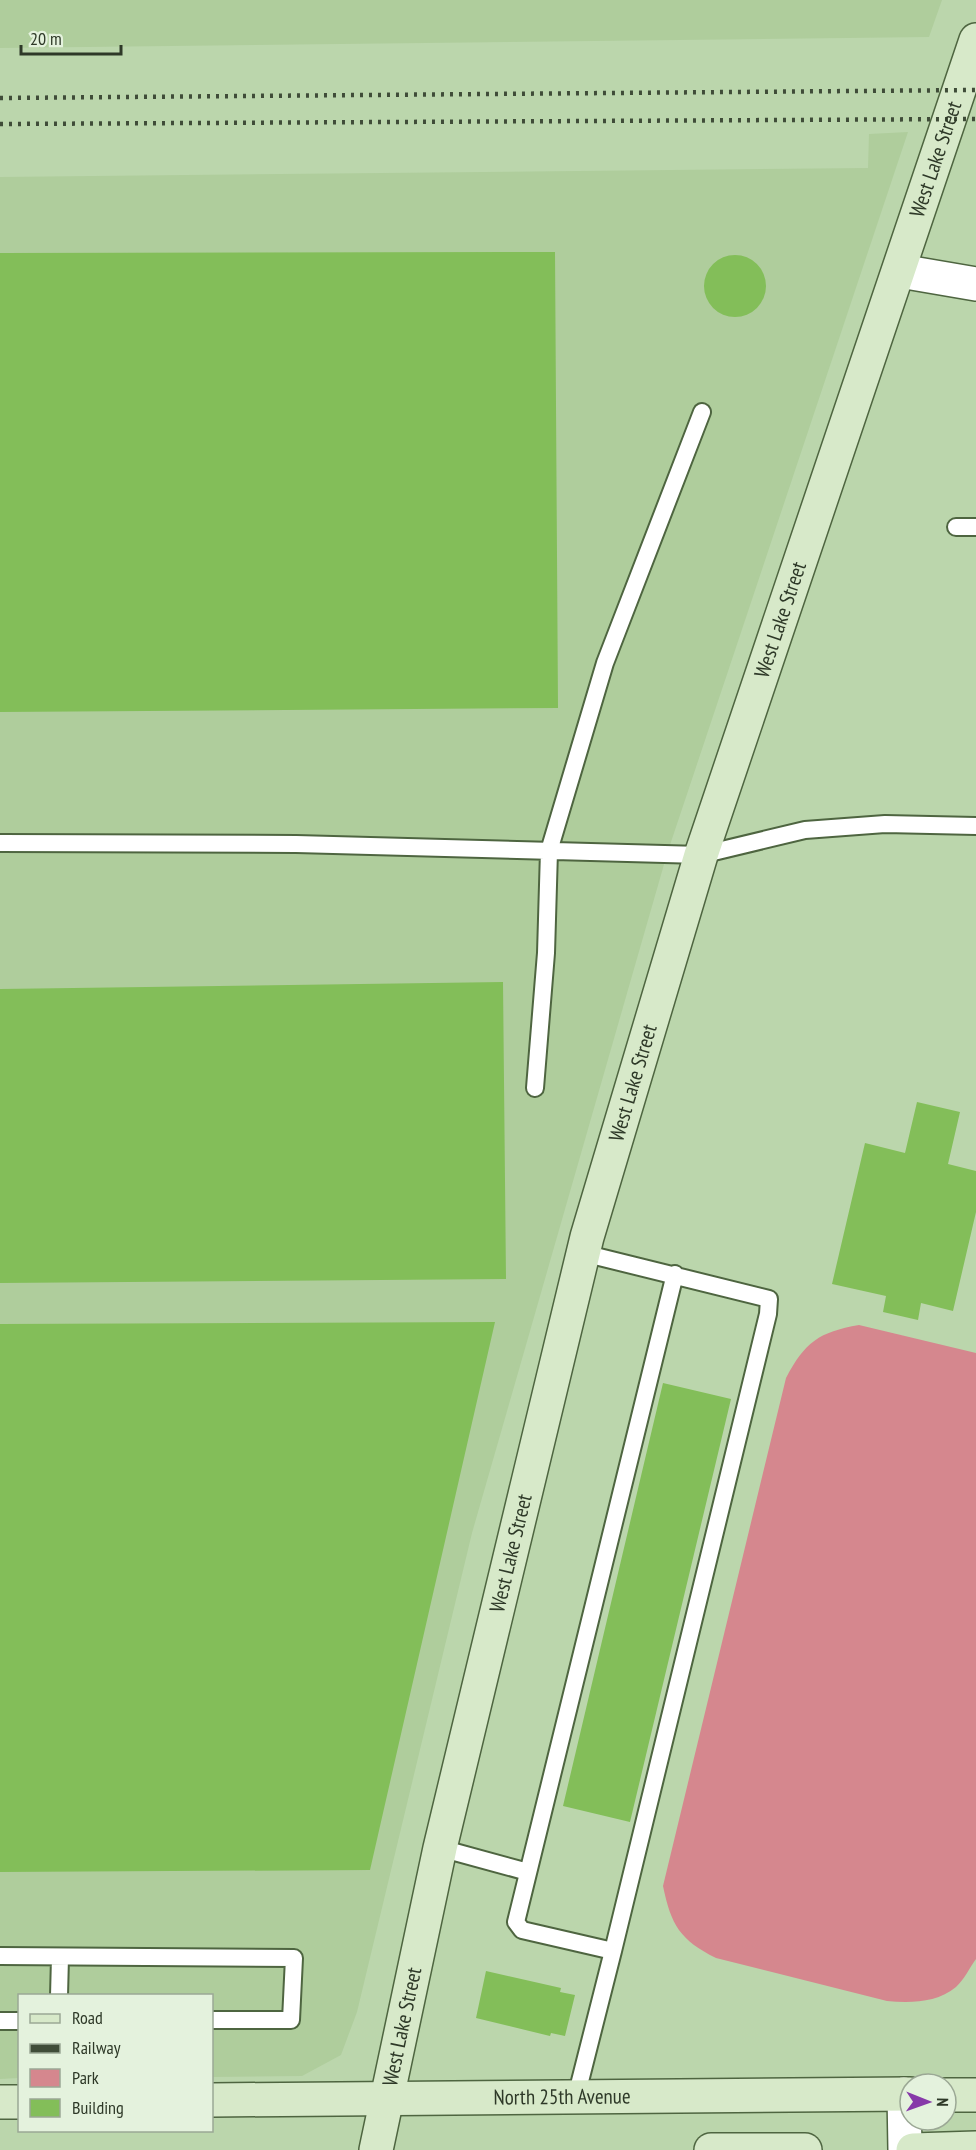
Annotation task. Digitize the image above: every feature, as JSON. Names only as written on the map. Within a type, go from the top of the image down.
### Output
[{"type":"main road","name":"West Lake Street","points":[[376,2150],[440,1848],[583,1252],[701,855],[900,271],[976,40]]},
{"type":"main road","name":"North 25th Avenue","points":[[213,2100],[898,2094]]},
{"type":"main road","points":[[958,2094],[976,2095]]},
{"type":"main road","points":[[0,2102],[18,2102]]},
{"type":"main road","points":[[913,2150],[976,2148]]},
{"type":"main road","points":[[711,2150],[805,2150]]},
{"type":"street","points":[[900,271],[976,284]]},
{"type":"street","points":[[905,2150],[906,2132]]},
{"type":"lane","points":[[535,1088],[546,953],[549,851],[605,663],[702,412]]},
{"type":"lane","points":[[956,527],[976,527]]},
{"type":"lane","points":[[0,843],[296,844],[701,855],[805,830],[885,824],[976,826]]},
{"type":"lane","points":[[576,2097],[768,1314],[769,1299],[583,1252]]},
{"type":"lane","points":[[613,1951],[522,1930],[516,1922],[588,1618],[675,1274]]},
{"type":"lane","points":[[440,1848],[528,1872]]},
{"type":"lane","points":[[0,1956],[294,1958],[291,2020],[213,2020]]},
{"type":"lane","points":[[58,1994],[60,1957]]},
{"type":"lane","points":[[0,2021],[18,2021]]},
{"type":"shaded area","points":[[0,0],[942,0],[929,37],[0,48]]},
{"type":"shaded area","points":[[908,132],[667,854],[472,1533],[357,2012],[341,2055],[302,2076],[213,2077],[213,1994],[18,1994],[18,2078],[0,2079],[0,177],[868,168],[869,134]]},
{"type":"green space","points":[[859,1325],[976,1353],[976,1959],[962,1981],[949,1992],[932,1999],[914,2002],[887,2001],[716,1958],[694,1945],[679,1930],[670,1911],[663,1886],[786,1378],[807,1347],[823,1335]]},
{"type":"building","points":[[555,252],[558,708],[0,712],[0,253]]},
{"type":"building","points":[[729,255],[741,255],[757,264],[764,274],[766,286],[764,298],[757,308],[741,317],[729,317],[718,312],[709,303],[704,292],[704,280],[709,269],[718,260]]},
{"type":"building","points":[[503,982],[506,1279],[0,1283],[0,989]]},
{"type":"building","points":[[917,1102],[960,1112],[948,1164],[976,1171],[976,1212],[953,1311],[921,1303],[918,1320],[883,1312],[886,1296],[832,1284],[865,1143],[905,1153]]},
{"type":"building","points":[[495,1322],[370,1870],[0,1872],[0,1324]]},
{"type":"building","points":[[663,1383],[731,1399],[630,1822],[563,1806]]},
{"type":"building","points":[[486,1971],[561,1988],[560,1992],[575,1995],[565,2036],[551,2033],[550,2036],[476,2018]]},
{"type":"railway","points":[[0,98],[976,90]]},
{"type":"railway","points":[[0,124],[976,119]]}]
